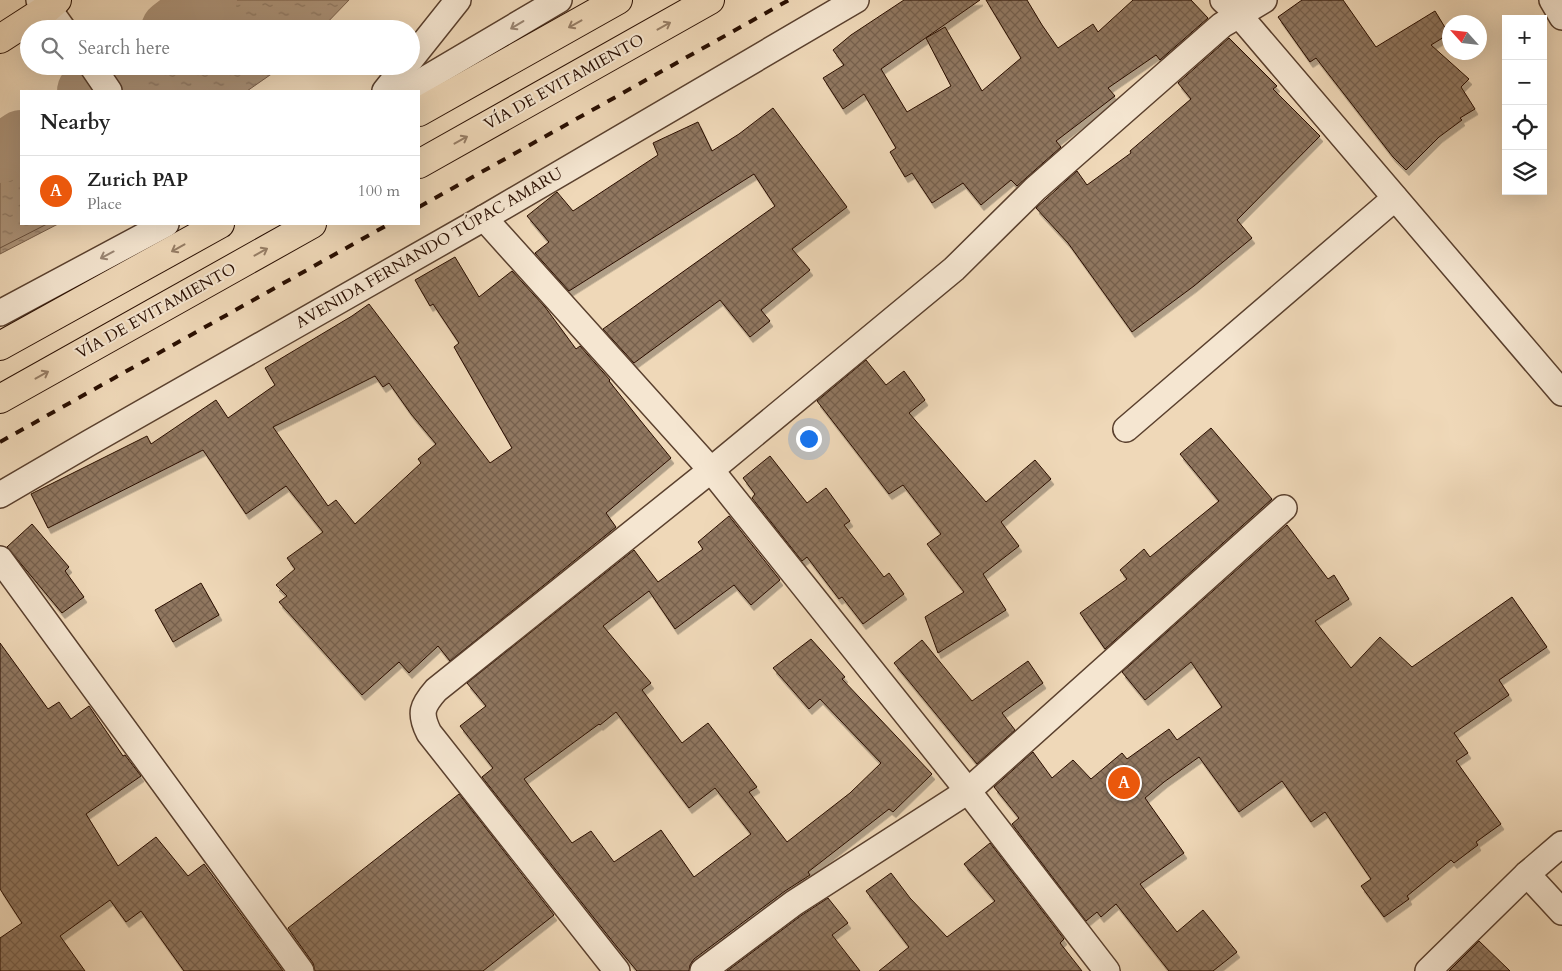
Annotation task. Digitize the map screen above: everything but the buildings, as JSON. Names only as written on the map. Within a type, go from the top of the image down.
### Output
[{"type":"main road","points":[[420,111],[618,0]]},
{"type":"main road","name":"VÍA DE EVITAMIENTO","points":[[420,163],[710,0]]},
{"type":"main road","points":[[32,20],[52,9]]},
{"type":"main road","points":[[0,38],[20,27]]},
{"type":"main road","points":[[0,346],[218,225]]},
{"type":"main road","name":"VÍA DE EVITAMIENTO","points":[[0,399],[310,225]]},
{"type":"street","points":[[420,48],[458,0]]},
{"type":"street","points":[[407,90],[559,0]]},
{"type":"street","name":"AVENIDA FERNANDO TÚPAC AMARU","points":[[0,495],[89,442],[484,218],[856,0]]},
{"type":"street","points":[[1231,7],[1264,0]]},
{"type":"street","points":[[1552,0],[1562,17]]},
{"type":"street","points":[[1231,7],[1562,393]]},
{"type":"street","points":[[616,971],[429,733],[422,720],[425,703],[436,690],[711,470],[954,269],[1035,189],[1222,25],[1231,7]]},
{"type":"street","points":[[98,75],[108,90]]},
{"type":"street","points":[[386,90],[398,75]]},
{"type":"street","points":[[1126,429],[1395,198]]},
{"type":"street","points":[[484,218],[711,470],[968,791],[1107,971]]},
{"type":"street","points":[[0,313],[164,225]]},
{"type":"street","points":[[704,971],[794,903],[968,791],[1284,508]]},
{"type":"street","points":[[0,559],[301,971]]},
{"type":"street","points":[[1428,971],[1527,874],[1562,844]]},
{"type":"street","points":[[1527,874],[1562,912]]},
{"type":"water","points":[[208,0],[349,0],[330,20],[182,20]]},
{"type":"water","points":[[107,75],[270,75],[248,90],[87,90]]},
{"type":"water","points":[[20,140],[20,225],[56,225],[0,254],[0,154]]},
{"type":"waterway","points":[[182,20],[208,0]]},
{"type":"waterway","points":[[87,90],[107,75]]},
{"type":"waterway","points":[[0,154],[20,140]]},
{"type":"railway","points":[[420,206],[789,0]]},
{"type":"railway","points":[[0,442],[387,225]]},
{"type":"place","name":"Zurich PAP","points":[[1124,783]]}]
